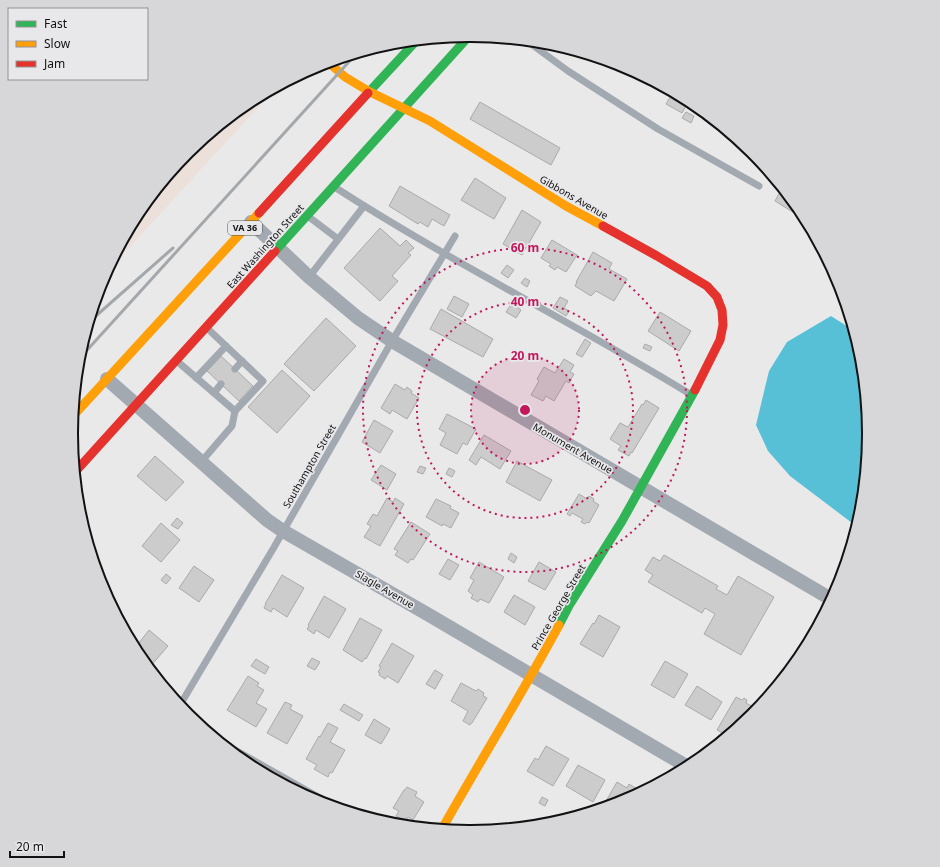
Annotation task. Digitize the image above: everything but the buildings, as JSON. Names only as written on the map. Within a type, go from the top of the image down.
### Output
[{"type":"main road","name":"East Washington Street","points":[[80,467],[463,42]]},
{"type":"main road","name":"VA 36","points":[[79,410],[411,47]]},
{"type":"main road","name":"Gibbons Avenue","points":[[334,67],[345,77],[370,92],[430,121],[566,206],[657,256],[707,286],[716,297],[722,310],[723,325],[720,340],[692,395]]},
{"type":"main road","name":"Prince George Street","points":[[445,824],[532,675],[570,604],[622,521],[692,395]]},
{"type":"street","name":"Monument Avenue","points":[[251,222],[309,277],[358,318],[392,341],[826,596]]},
{"type":"street","name":"Slagle Avenue","points":[[107,379],[252,507],[283,531],[681,763]]},
{"type":"lane","points":[[537,48],[568,71],[658,129],[759,186]]},
{"type":"lane","points":[[334,186],[364,206],[444,253],[628,356],[692,395]]},
{"type":"lane","points":[[309,277],[364,206]]},
{"type":"lane","points":[[307,216],[338,239]]},
{"type":"lane","name":"Southampton Street","points":[[183,700],[454,236]]},
{"type":"lane","points":[[201,462],[232,426],[235,411],[263,382],[206,327]]},
{"type":"lane","points":[[196,378],[226,346]]},
{"type":"lane","points":[[176,360],[235,411]]},
{"type":"lane","points":[[235,369],[242,361]]},
{"type":"lane","points":[[214,393],[221,384]]},
{"type":"shaded area","points":[[266,99],[121,257],[144,216],[176,175],[212,139]]},
{"type":"water","points":[[831,316],[846,326],[854,357],[858,382],[862,434],[858,485],[851,522],[790,476],[768,451],[756,425],[769,371],[787,342]]},
{"type":"railway","points":[[88,349],[349,61]]},
{"type":"railway","points":[[97,315],[173,248]]},
{"type":"traffic: fast","points":[[275,251],[463,42]]},
{"type":"traffic: fast","points":[[368,93],[411,47]]},
{"type":"traffic: fast","points":[[559,625],[570,604],[622,521],[695,390]]},
{"type":"traffic: slow","points":[[334,67],[345,77],[370,92],[430,121],[566,206],[603,226]]},
{"type":"traffic: slow","points":[[79,410],[259,213]]},
{"type":"traffic: slow","points":[[445,824],[559,625]]},
{"type":"traffic: jam","points":[[259,213],[368,93]]},
{"type":"traffic: jam","points":[[603,226],[707,286],[717,297],[722,310],[723,325],[720,340],[695,390]]},
{"type":"traffic: jam","points":[[80,467],[275,251]]}]
